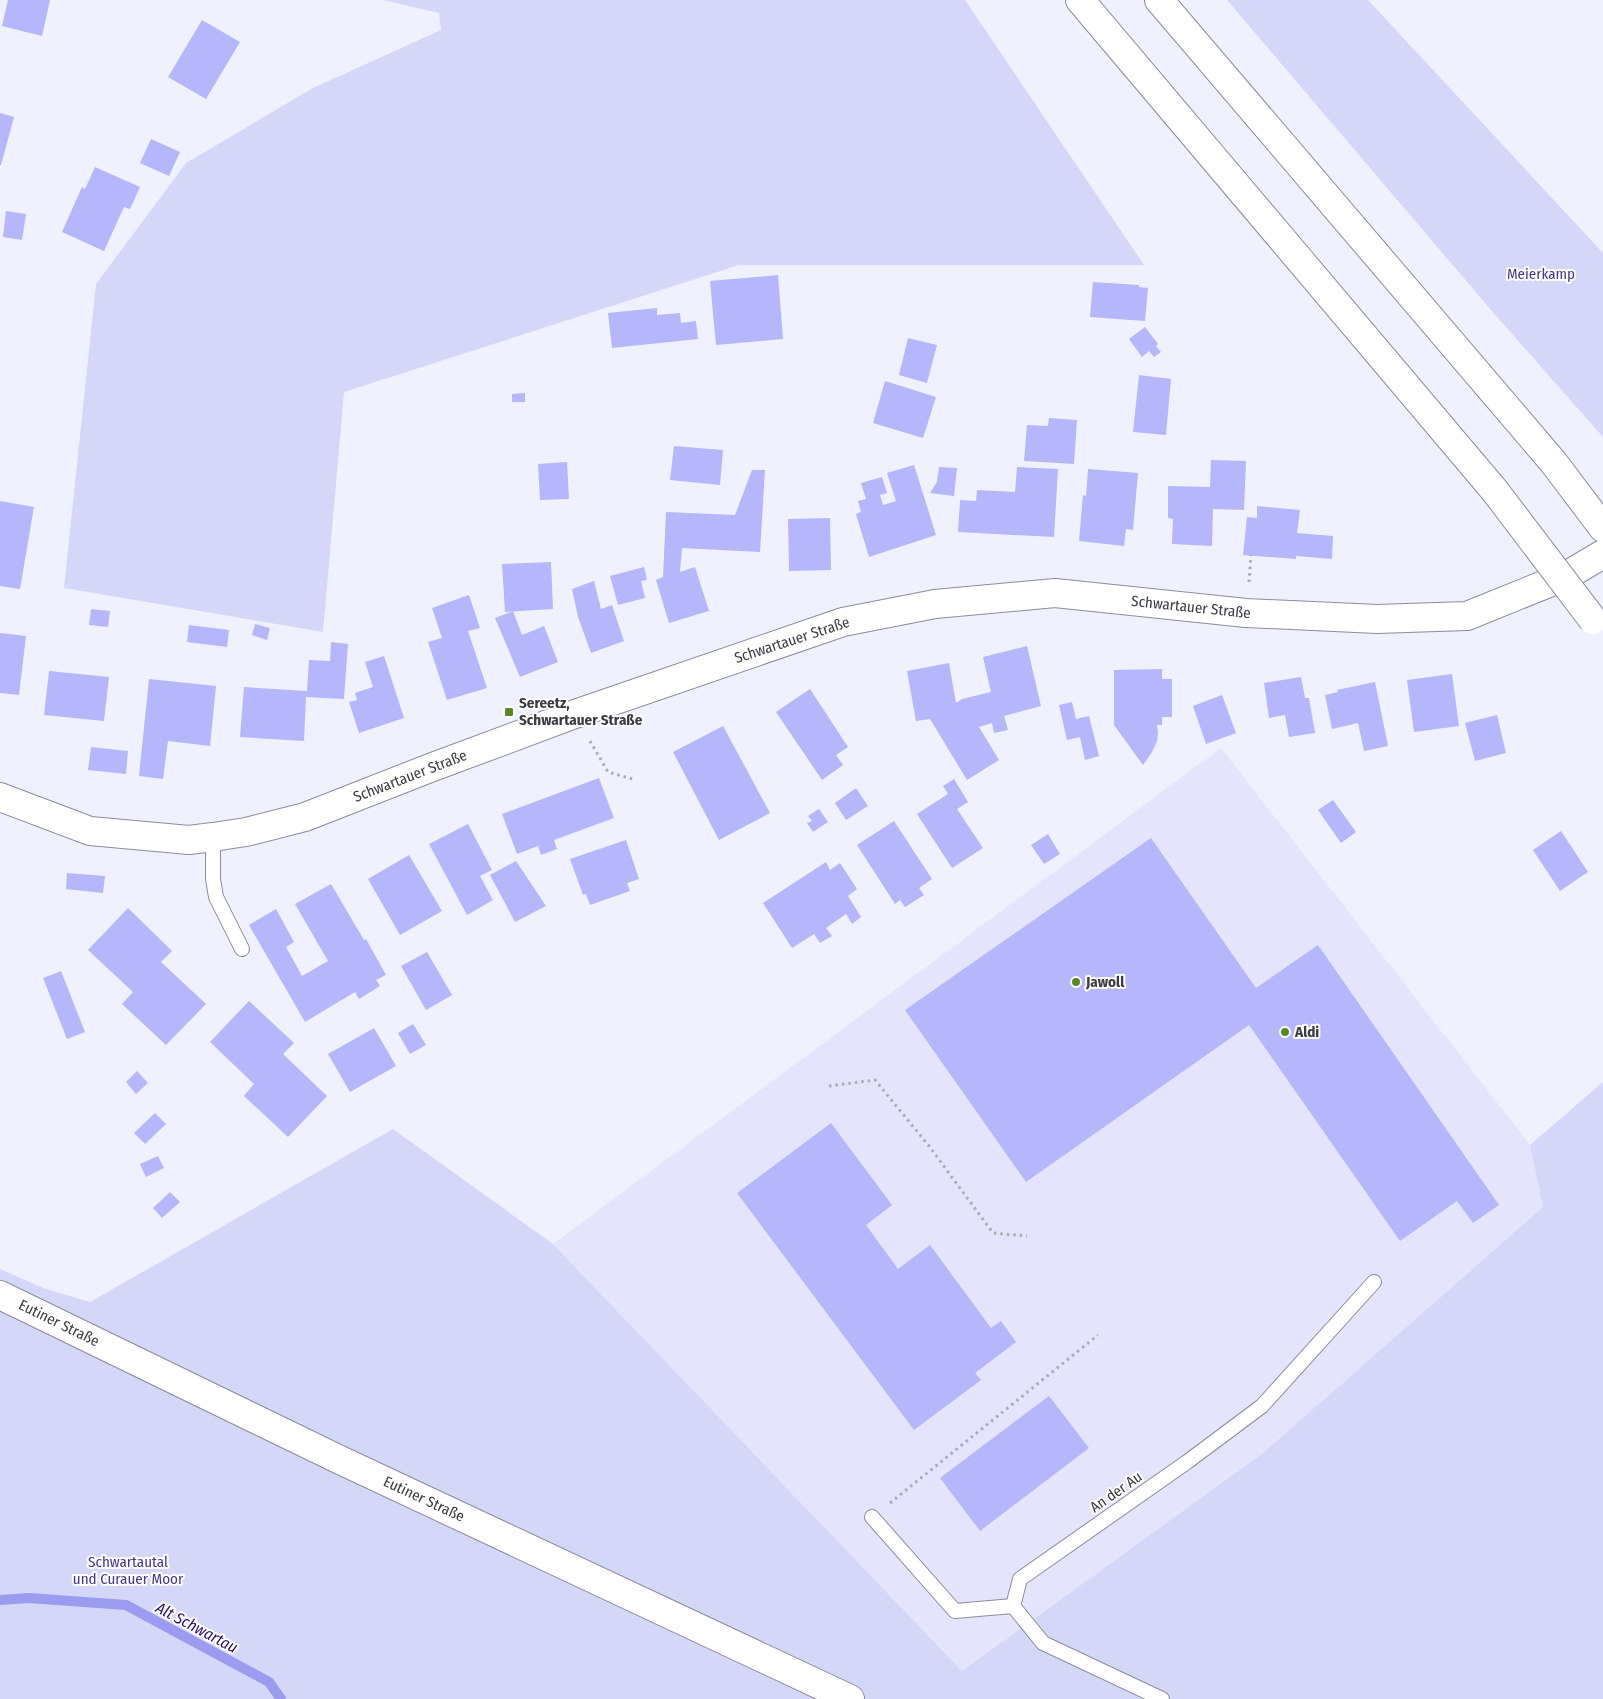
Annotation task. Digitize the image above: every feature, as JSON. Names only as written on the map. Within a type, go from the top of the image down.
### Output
[{"type":"main road","points":[[1080,0],[1495,491],[1598,626]]},
{"type":"main road","points":[[1159,0],[1554,463],[1603,528]]},
{"type":"main road","name":"Schwartauer Straße","points":[[0,797],[90,831],[189,840],[246,832],[305,817],[575,714],[843,622],[935,604],[1054,593],[1246,613],[1377,619],[1467,616],[1566,576],[1603,554]]},
{"type":"main road","name":"Eutiner Straße","points":[[0,1295],[338,1459],[850,1699]]},
{"type":"lane","points":[[213,837],[213,879],[216,897],[242,949]]},
{"type":"lane","name":"An der Au","points":[[1013,1606],[1020,1579],[1188,1462],[1262,1406],[1374,1282]]},
{"type":"lane","points":[[872,1517],[955,1611],[1013,1606],[1042,1642],[1162,1699]]},
{"type":"path","points":[[575,714],[608,772],[636,780]]},
{"type":"path","points":[[829,1086],[875,1080],[929,1146],[993,1233],[1028,1236]]},
{"type":"path","points":[[872,1517],[1098,1336]]},
{"type":"shaded area","points":[[1221,748],[1530,1145],[1543,1207],[1263,1453],[962,1671],[553,1244]]},
{"type":"green space","points":[[383,0],[965,0],[1144,265],[739,265],[344,392],[323,632],[64,588],[96,284],[186,163],[313,88],[441,30],[439,13]]},
{"type":"green space","name":"Meierkamp","points":[[1227,0],[1368,0],[1603,253],[1603,437],[1491,310]]},
{"type":"green space","name":"Schwartautal und Curauer Moor","points":[[1603,1082],[1603,1699],[0,1699],[0,1269],[43,1288],[90,1302],[393,1129],[553,1244],[962,1671],[1263,1453],[1543,1207],[1530,1145]]},
{"type":"building","points":[[8,0],[50,0],[42,36],[2,26]]},
{"type":"building","points":[[202,20],[240,42],[206,99],[168,77]]},
{"type":"building","points":[[0,113],[14,117],[1,165],[0,165]]},
{"type":"building","points":[[151,139],[180,152],[169,176],[140,163]]},
{"type":"building","points":[[95,167],[140,187],[130,209],[124,207],[104,251],[62,232],[82,187],[85,189]]},
{"type":"building","points":[[6,211],[26,214],[22,240],[3,237]]},
{"type":"building","points":[[778,275],[783,339],[716,345],[710,281]]},
{"type":"building","points":[[1093,282],[1139,285],[1139,287],[1148,288],[1145,321],[1090,317]]},
{"type":"building","points":[[657,308],[657,315],[680,313],[681,323],[696,321],[698,339],[612,348],[608,313]]},
{"type":"building","points":[[1145,327],[1158,344],[1156,346],[1161,352],[1154,357],[1149,351],[1142,357],[1129,339]]},
{"type":"building","points":[[908,338],[937,345],[927,383],[899,375]]},
{"type":"building","points":[[1139,375],[1171,379],[1166,435],[1133,432]]},
{"type":"building","points":[[885,381],[936,397],[923,438],[873,423]]},
{"type":"building","points":[[525,393],[525,402],[512,402],[512,394]]},
{"type":"building","points":[[1049,418],[1077,420],[1074,464],[1024,461],[1027,425],[1048,426]]},
{"type":"building","points":[[674,446],[723,450],[720,485],[670,480]]},
{"type":"building","points":[[1211,460],[1246,461],[1244,510],[1213,509],[1212,546],[1172,544],[1173,519],[1168,518],[1168,486],[1210,487]]},
{"type":"building","points":[[567,462],[569,499],[540,500],[538,464]]},
{"type":"building","points":[[914,465],[936,535],[869,557],[856,514],[861,512],[858,501],[866,499],[861,483],[882,477],[887,493],[880,495],[883,505],[896,501],[887,473]]},
{"type":"building","points":[[939,467],[957,468],[954,496],[930,493],[937,482]]},
{"type":"building","points":[[1017,467],[1058,469],[1054,537],[958,532],[960,500],[976,501],[977,490],[1015,492]]},
{"type":"building","points":[[1088,469],[1138,473],[1133,530],[1126,529],[1124,546],[1079,541],[1083,495],[1086,496]]},
{"type":"building","points":[[752,470],[765,470],[760,552],[682,548],[680,572],[695,567],[709,611],[669,623],[656,580],[663,577],[666,512],[735,515]]},
{"type":"building","points":[[0,501],[34,507],[20,589],[0,586]]},
{"type":"building","points":[[1257,506],[1300,510],[1297,533],[1333,536],[1332,559],[1296,556],[1296,559],[1243,555],[1247,517],[1257,518]]},
{"type":"building","points":[[830,518],[831,570],[789,571],[788,519]]},
{"type":"building","points":[[551,562],[553,609],[505,612],[502,564]]},
{"type":"building","points":[[644,567],[647,580],[641,581],[645,598],[618,605],[610,576]]},
{"type":"building","points":[[594,581],[601,609],[612,605],[624,641],[591,653],[578,617],[572,589]]},
{"type":"building","points":[[469,595],[480,628],[468,631],[487,688],[447,700],[428,642],[442,638],[432,608]]},
{"type":"building","points":[[91,609],[110,611],[108,627],[89,625]]},
{"type":"building","points":[[513,611],[522,635],[544,626],[558,662],[520,677],[495,618]]},
{"type":"building","points":[[255,624],[270,628],[267,640],[252,635]]},
{"type":"building","points":[[189,625],[229,630],[227,647],[187,642]]},
{"type":"building","points":[[0,633],[26,636],[19,695],[0,693]]},
{"type":"building","points":[[331,642],[348,644],[344,699],[306,697],[304,741],[240,737],[244,687],[307,691],[309,660],[330,661]]},
{"type":"building","points":[[1027,646],[1041,706],[1004,716],[1008,730],[994,733],[992,723],[979,727],[999,760],[967,780],[930,719],[916,721],[907,671],[949,663],[956,703],[962,699],[991,692],[983,657]]},
{"type":"building","points":[[384,656],[404,718],[359,733],[349,702],[357,700],[355,693],[373,687],[365,662]]},
{"type":"building","points":[[1162,669],[1162,679],[1172,679],[1172,717],[1162,717],[1162,725],[1157,725],[1157,741],[1143,765],[1114,725],[1114,670]]},
{"type":"building","points":[[49,671],[109,677],[104,721],[44,715]]},
{"type":"building","points":[[1452,674],[1459,726],[1414,732],[1407,680]]},
{"type":"building","points":[[1301,677],[1305,698],[1309,698],[1315,733],[1289,737],[1285,715],[1269,718],[1264,683]]},
{"type":"building","points":[[149,679],[216,686],[210,746],[168,741],[163,779],[139,776]]},
{"type":"building","points":[[1375,682],[1388,746],[1364,751],[1358,723],[1332,729],[1325,695],[1338,692],[1337,690]]},
{"type":"building","points":[[810,689],[848,747],[836,755],[843,765],[822,780],[776,712]]},
{"type":"building","points":[[1222,695],[1236,733],[1206,744],[1193,706]]},
{"type":"building","points":[[1072,702],[1076,719],[1089,716],[1099,756],[1085,760],[1080,737],[1067,740],[1059,705]]},
{"type":"building","points":[[1497,715],[1506,753],[1475,761],[1465,723]]},
{"type":"building","points":[[723,726],[770,813],[719,840],[673,752]]},
{"type":"building","points":[[91,747],[128,751],[126,774],[88,770]]},
{"type":"building","points":[[599,778],[614,818],[554,840],[557,849],[541,855],[538,846],[517,854],[502,814]]},
{"type":"building","points":[[954,779],[968,802],[957,809],[983,848],[952,868],[917,814],[948,794],[943,786]]},
{"type":"building","points":[[856,788],[868,806],[846,820],[835,803]]},
{"type":"building","points":[[1333,800],[1356,832],[1341,843],[1318,810]]},
{"type":"building","points":[[819,809],[828,822],[813,832],[807,823],[812,821],[808,816]]},
{"type":"building","points":[[894,821],[932,879],[919,888],[924,895],[905,907],[900,900],[895,904],[857,845]]},
{"type":"building","points":[[468,824],[492,870],[480,876],[493,900],[467,915],[429,844]]},
{"type":"building","points":[[1561,831],[1588,872],[1560,891],[1533,850]]},
{"type":"building","points":[[1048,834],[1060,854],[1044,864],[1031,845]]},
{"type":"building","points":[[1151,838],[1256,988],[1318,945],[1499,1205],[1473,1223],[1457,1201],[1400,1241],[1249,1025],[1026,1182],[905,1010]]},
{"type":"building","points":[[626,840],[639,879],[627,883],[630,891],[590,905],[586,894],[583,895],[570,859]]},
{"type":"building","points":[[409,855],[442,911],[400,935],[368,879]]},
{"type":"building","points":[[516,861],[546,906],[515,922],[490,875]]},
{"type":"building","points":[[826,862],[830,870],[840,863],[857,889],[848,896],[861,917],[852,924],[846,914],[826,928],[832,936],[820,943],[814,934],[792,948],[763,903]]},
{"type":"building","points":[[67,873],[105,876],[103,893],[66,889]]},
{"type":"building","points":[[331,884],[364,940],[366,939],[386,975],[376,980],[380,986],[359,999],[355,992],[305,1022],[249,925],[276,909],[294,942],[286,947],[302,976],[328,961],[295,904]]},
{"type":"building","points":[[128,908],[172,951],[161,962],[206,1004],[166,1045],[122,1004],[133,992],[88,950]]},
{"type":"building","points":[[427,952],[452,995],[426,1010],[401,966]]},
{"type":"building","points":[[61,971],[85,1032],[67,1039],[43,978]]},
{"type":"building","points":[[249,1001],[294,1043],[283,1054],[327,1096],[288,1137],[244,1096],[254,1084],[210,1042]]},
{"type":"building","points":[[413,1024],[426,1045],[410,1054],[398,1033]]},
{"type":"building","points":[[374,1028],[396,1066],[350,1092],[328,1054]]},
{"type":"building","points":[[137,1071],[148,1083],[136,1094],[126,1082]]},
{"type":"building","points":[[155,1113],[166,1124],[145,1144],[134,1133]]},
{"type":"building","points":[[831,1123],[892,1205],[866,1225],[898,1269],[930,1245],[991,1328],[1001,1321],[1016,1342],[975,1373],[981,1380],[914,1430],[737,1193]]},
{"type":"building","points":[[158,1156],[164,1168],[146,1177],[140,1164]]},
{"type":"building","points":[[170,1192],[180,1202],[162,1218],[153,1208]]},
{"type":"building","points":[[1049,1396],[1089,1448],[980,1531],[940,1478]]},
{"type":"waterway","name":"Alt Schwartau","points":[[0,1600],[29,1598],[126,1605],[269,1682],[281,1699]]},
{"type":"place","name":"Sereetz, Schwartauer Straße","points":[[509,712]]},
{"type":"place","name":"Jawoll","points":[[1076,982]]},
{"type":"place","name":"Aldi","points":[[1285,1032]]}]
